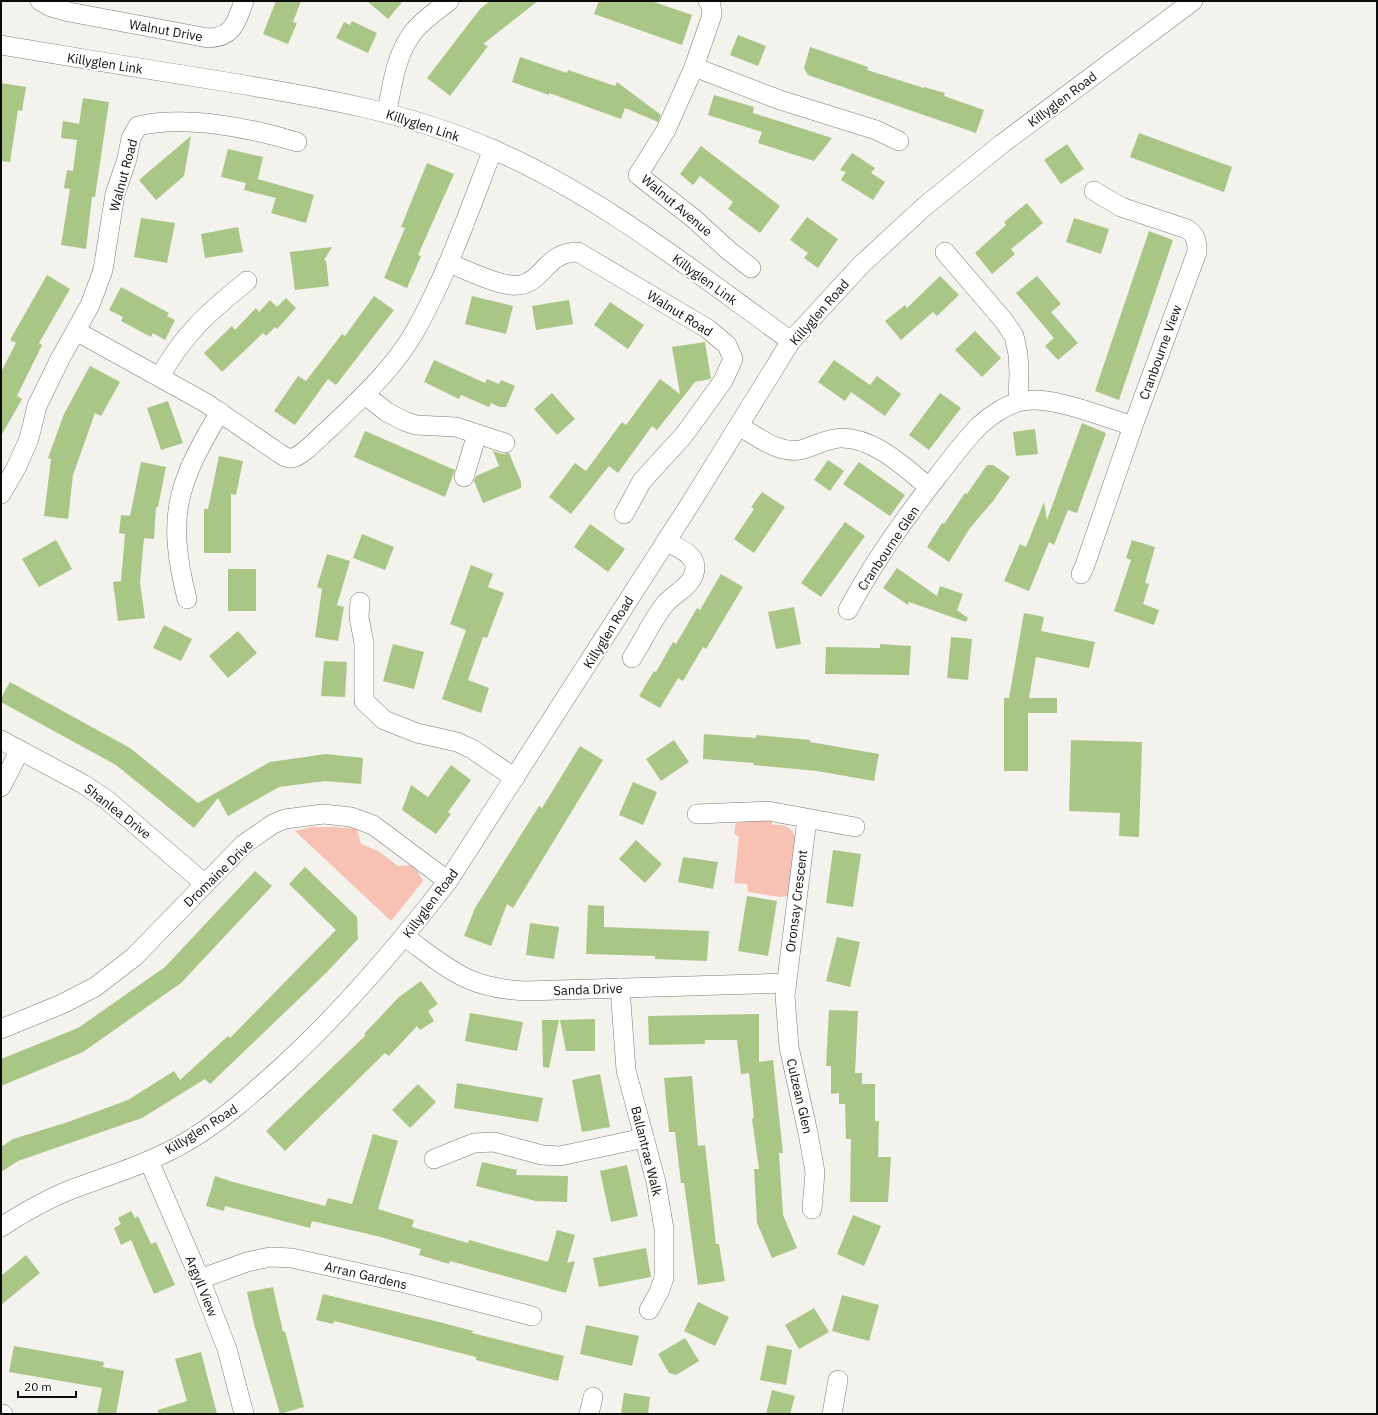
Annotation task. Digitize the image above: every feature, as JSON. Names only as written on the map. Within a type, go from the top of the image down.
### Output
[{"type":"street","name":"Walnut Drive","points":[[40,1],[51,7],[70,7],[208,38],[227,34],[235,24],[244,1]]},
{"type":"street","points":[[387,112],[396,68],[407,41],[418,27],[450,1]]},
{"type":"street","name":"Walnut Avenue","points":[[708,1],[711,5],[712,15],[694,67],[666,130],[638,176],[693,218],[728,250],[751,268]]},
{"type":"street","name":"Killyglen Road","points":[[1,1227],[33,1207],[62,1194],[149,1161],[210,1127],[244,1102],[305,1045],[365,982],[405,937],[448,880],[666,541],[791,341],[860,265],[925,206],[1003,144],[1193,1]]},
{"type":"street","name":"Killyglen Link","points":[[1,45],[281,91],[387,112],[494,149],[546,175],[588,199],[636,230],[791,341]]},
{"type":"street","points":[[694,67],[780,100],[876,130],[899,141]]},
{"type":"street","name":"Walnut Road","points":[[1,494],[16,468],[29,439],[37,406],[60,359],[90,304],[103,270],[115,194],[127,160],[131,138],[138,126],[153,123],[225,126],[260,131],[297,142]]},
{"type":"street","points":[[76,331],[220,412],[285,457],[293,458],[308,448],[365,395],[385,373],[413,334],[449,263],[494,149]]},
{"type":"street","name":"Cranbourne View","points":[[1080,574],[1085,565],[1133,426],[1197,252],[1197,241],[1193,233],[1187,229],[1121,207],[1094,191]]},
{"type":"street","name":"Walnut Road","points":[[449,263],[506,284],[520,284],[533,278],[559,254],[566,252],[578,252],[708,329],[727,345],[733,360],[723,381],[684,435],[642,481],[624,514]]},
{"type":"street","points":[[945,252],[1004,321],[1014,336],[1019,367],[1018,402]]},
{"type":"street","points":[[160,377],[172,354],[204,317],[247,281]]},
{"type":"street","points":[[365,395],[387,412],[404,421],[416,425],[450,426],[505,443]]},
{"type":"street","name":"Cranbourne Glen","points":[[848,610],[867,574],[929,486],[980,425],[993,415],[1018,402],[1041,400],[1060,404],[1133,426]]},
{"type":"street","points":[[187,599],[178,564],[176,540],[179,504],[191,463],[220,412]]},
{"type":"street","points":[[739,426],[761,439],[787,450],[802,450],[828,440],[842,438],[855,440],[869,445],[892,458],[929,486]]},
{"type":"street","points":[[464,477],[477,434]]},
{"type":"street","points":[[632,658],[666,603],[686,586],[694,574],[695,565],[691,556],[666,541]]},
{"type":"street","points":[[360,602],[359,617],[364,643],[364,701],[384,720],[417,733],[457,742],[484,756],[515,778]]},
{"type":"street","name":"Shanlea Drive","points":[[1,740],[82,784],[107,800],[205,884]]},
{"type":"street","points":[[1,788],[20,750]]},
{"type":"street","points":[[697,814],[768,812],[855,827]]},
{"type":"street","name":"Dromaine Drive","points":[[1,1029],[62,1004],[95,987],[134,957],[244,844],[273,824],[285,819],[323,814],[350,817],[373,825],[448,880]]},
{"type":"street","name":"Oronsay Crescent","points":[[785,983],[807,819]]},
{"type":"street","name":"Sanda Drive","points":[[405,937],[459,975],[470,981],[494,988],[525,991],[785,983]]},
{"type":"street","name":"Culzean Glen","points":[[785,983],[789,1047],[815,1172],[812,1209]]},
{"type":"street","name":"Ballantrae Walk","points":[[620,988],[626,1070],[656,1182],[664,1229],[664,1278],[659,1292],[649,1310]]},
{"type":"street","points":[[434,1159],[474,1143],[494,1142],[542,1155],[560,1156],[644,1138]]},
{"type":"street","name":"Argyll View","points":[[149,1161],[200,1279],[227,1349],[244,1414]]},
{"type":"street","name":"Arran Gardens","points":[[200,1279],[248,1262],[270,1258],[292,1258],[409,1284],[532,1316]]},
{"type":"street","points":[[832,1414],[838,1380]]},
{"type":"shaded area","points":[[773,818],[772,825],[787,827],[792,831],[796,839],[788,896],[780,897],[748,892],[747,884],[734,883],[739,837],[734,833],[736,823]]},
{"type":"shaded area","points":[[311,827],[357,829],[361,844],[378,851],[398,866],[414,865],[423,881],[391,921],[295,831]]},
{"type":"building","points":[[276,1],[301,1],[293,22],[297,23],[288,44],[263,34]]},
{"type":"building","points":[[367,1],[403,1],[388,19]]},
{"type":"building","points":[[490,1],[538,1],[483,44],[488,46],[450,96],[427,78],[480,9]]},
{"type":"building","points":[[599,1],[651,1],[692,15],[682,45],[594,14]]},
{"type":"building","points":[[352,21],[377,33],[368,53],[336,38],[344,22],[350,25]]},
{"type":"building","points":[[738,35],[766,46],[758,66],[730,55]]},
{"type":"building","points":[[810,47],[868,67],[867,70],[945,93],[944,96],[984,110],[976,133],[808,75],[804,68]]},
{"type":"building","points":[[520,57],[567,73],[568,70],[615,86],[617,82],[661,115],[658,122],[625,108],[621,119],[549,93],[549,95],[512,82]]},
{"type":"building","points":[[1,83],[26,87],[22,111],[18,110],[10,162],[1,161]]},
{"type":"building","points":[[714,95],[754,107],[753,113],[832,138],[814,161],[758,143],[762,132],[708,115]]},
{"type":"building","points":[[83,98],[109,102],[95,197],[92,197],[86,249],[61,245],[70,189],[64,188],[67,170],[73,171],[77,140],[61,138],[63,121],[79,124]]},
{"type":"building","points":[[1139,133],[1232,167],[1224,192],[1130,157]]},
{"type":"building","points":[[191,136],[184,176],[156,200],[139,180]]},
{"type":"building","points":[[1067,144],[1084,169],[1061,184],[1044,160]]},
{"type":"building","points":[[701,146],[780,206],[760,233],[728,209],[733,202],[700,176],[693,185],[680,174]]},
{"type":"building","points":[[228,149],[263,157],[258,179],[314,195],[306,223],[271,213],[276,198],[244,190],[246,183],[221,177]]},
{"type":"building","points":[[852,153],[875,168],[871,173],[885,182],[873,200],[841,180],[846,172],[840,170]]},
{"type":"building","points":[[427,163],[454,174],[418,255],[421,256],[407,288],[384,278],[405,228],[401,227]]},
{"type":"building","points":[[1027,203],[1043,223],[1011,249],[1015,254],[992,274],[975,253],[1006,225],[1004,222]]},
{"type":"building","points":[[807,217],[838,239],[818,268],[804,258],[808,253],[790,240]]},
{"type":"building","points":[[141,218],[175,223],[167,263],[134,257]]},
{"type":"building","points":[[1074,218],[1109,229],[1101,254],[1066,242]]},
{"type":"building","points":[[238,227],[243,252],[205,258],[201,234]]},
{"type":"building","points":[[1149,231],[1173,240],[1119,400],[1095,391]]},
{"type":"building","points":[[332,247],[324,260],[326,261],[329,286],[295,290],[290,252]]},
{"type":"building","points":[[47,275],[70,289],[39,343],[42,345],[17,396],[22,399],[1,436],[1,372],[16,343],[10,340]]},
{"type":"building","points":[[940,276],[959,295],[937,316],[933,312],[901,340],[885,321],[905,305],[907,308]]},
{"type":"building","points":[[1037,276],[1061,304],[1051,312],[1078,343],[1058,360],[1045,346],[1054,338],[1016,293]]},
{"type":"building","points":[[121,287],[169,313],[167,316],[175,320],[165,340],[153,333],[151,337],[121,321],[123,317],[109,310]]},
{"type":"building","points":[[374,296],[394,310],[336,385],[328,379],[295,425],[274,411],[298,376],[306,381],[342,334],[345,336]]},
{"type":"building","points":[[472,296],[513,306],[506,334],[465,324]]},
{"type":"building","points":[[286,298],[296,308],[277,329],[275,327],[266,336],[263,333],[222,372],[204,353],[232,326],[235,330],[256,308],[259,312],[270,300],[277,307]]},
{"type":"building","points":[[569,300],[573,324],[536,330],[532,306]]},
{"type":"building","points":[[610,302],[644,325],[628,349],[594,325]]},
{"type":"building","points":[[975,331],[1001,358],[982,377],[955,350]]},
{"type":"building","points":[[705,342],[711,379],[695,382],[657,430],[652,426],[618,473],[609,466],[571,514],[549,497],[575,463],[586,471],[622,422],[626,425],[660,379],[680,394],[672,347]]},
{"type":"building","points":[[434,360],[485,383],[487,379],[499,384],[501,380],[515,386],[506,407],[500,407],[491,403],[489,407],[461,395],[459,399],[424,382]]},
{"type":"building","points":[[834,360],[870,385],[877,376],[901,394],[885,416],[851,392],[845,401],[818,382]]},
{"type":"building","points":[[90,366],[120,382],[101,416],[95,413],[73,475],[68,519],[44,516],[51,459],[48,458],[64,414]]},
{"type":"building","points":[[552,393],[575,419],[557,435],[534,409]]},
{"type":"building","points":[[940,393],[961,408],[929,450],[909,435]]},
{"type":"building","points":[[168,401],[183,443],[161,450],[147,408]]},
{"type":"building","points":[[1082,423],[1106,433],[1077,513],[1068,510],[1054,545],[1049,542],[1029,591],[1004,581],[1020,544],[1026,547],[1044,502],[1047,520]]},
{"type":"building","points":[[1035,429],[1038,454],[1016,456],[1013,432]]},
{"type":"building","points":[[365,431],[455,470],[445,497],[354,457]]},
{"type":"building","points":[[493,451],[502,454],[509,453],[521,482],[521,488],[483,503],[474,481],[476,476],[499,466]]},
{"type":"building","points":[[219,456],[243,461],[236,495],[231,494],[231,553],[204,553],[204,509],[208,509]]},
{"type":"building","points":[[828,460],[844,471],[830,491],[814,480]]},
{"type":"building","points":[[141,462],[166,467],[158,507],[156,507],[154,539],[144,538],[140,583],[145,618],[118,621],[113,582],[121,581],[125,534],[119,533],[121,515],[130,516]]},
{"type":"building","points":[[859,462],[905,495],[890,516],[843,484]]},
{"type":"building","points":[[987,465],[993,465],[1010,477],[993,501],[970,528],[949,562],[927,547],[942,523],[944,524],[965,493],[967,494]]},
{"type":"building","points":[[762,492],[785,507],[754,553],[734,539],[754,509],[751,507]]},
{"type":"building","points":[[845,522],[865,536],[821,597],[801,583]]},
{"type":"building","points":[[590,524],[625,549],[608,572],[574,547]]},
{"type":"building","points":[[362,534],[394,547],[385,570],[353,558]]},
{"type":"building","points":[[56,540],[72,569],[39,587],[22,559]]},
{"type":"building","points":[[1132,540],[1155,547],[1145,583],[1149,584],[1143,604],[1159,610],[1154,625],[1114,611],[1131,560],[1126,558]]},
{"type":"building","points":[[327,554],[350,561],[337,605],[344,607],[338,641],[315,637],[322,589],[317,587]]},
{"type":"building","points":[[471,565],[493,574],[488,587],[504,593],[487,638],[483,637],[468,680],[489,688],[481,713],[442,699],[466,630],[450,624]]},
{"type":"building","points":[[897,568],[937,596],[940,586],[963,594],[957,610],[968,618],[966,622],[909,602],[908,605],[883,588]]},
{"type":"building","points":[[228,569],[256,569],[256,611],[228,611]]},
{"type":"building","points":[[721,574],[743,587],[706,649],[703,647],[683,681],[678,678],[660,708],[639,696],[654,671],[656,672],[673,642],[676,644],[697,608],[700,610]]},
{"type":"building","points":[[794,607],[801,644],[776,649],[768,612]]},
{"type":"building","points":[[1024,613],[1044,617],[1041,631],[1095,642],[1089,668],[1036,657],[1029,698],[1057,698],[1057,713],[1028,713],[1028,771],[1004,771],[1004,698],[1009,698]]},
{"type":"building","points":[[164,625],[192,639],[181,661],[153,648]]},
{"type":"building","points":[[238,631],[257,653],[228,678],[209,656]]},
{"type":"building","points":[[951,637],[972,639],[968,680],[947,678]]},
{"type":"building","points":[[393,644],[424,652],[414,689],[383,681]]},
{"type":"building","points":[[880,644],[911,646],[909,675],[825,674],[826,647],[880,648]]},
{"type":"building","points":[[324,661],[347,662],[345,697],[321,696]]},
{"type":"building","points":[[10,682],[130,748],[198,803],[270,762],[326,754],[363,758],[361,784],[325,781],[279,787],[228,816],[218,798],[194,828],[116,765],[1,702],[1,698]]},
{"type":"building","points":[[704,734],[756,738],[756,735],[810,740],[810,742],[879,754],[874,781],[817,771],[753,765],[754,763],[703,759]]},
{"type":"building","points":[[674,740],[689,762],[661,781],[646,759]]},
{"type":"building","points":[[1071,740],[1142,742],[1139,837],[1119,836],[1120,813],[1069,811]]},
{"type":"building","points":[[580,746],[603,760],[513,908],[507,904],[491,946],[464,936],[475,908],[539,806],[542,808]]},
{"type":"building","points":[[451,765],[471,780],[448,812],[451,814],[436,834],[402,810],[411,785],[428,797]]},
{"type":"building","points":[[633,782],[657,792],[643,825],[619,815]]},
{"type":"building","points":[[636,840],[662,864],[645,883],[619,859]]},
{"type":"building","points":[[833,850],[861,854],[853,907],[826,903]]},
{"type":"building","points":[[683,857],[718,862],[713,889],[678,882]]},
{"type":"building","points":[[305,867],[357,917],[358,939],[326,973],[210,1084],[205,1079],[142,1118],[18,1161],[1,1172],[1,1147],[13,1139],[68,1122],[128,1100],[174,1071],[180,1080],[228,1036],[230,1038],[336,930],[289,884]]},
{"type":"building","points":[[255,871],[272,886],[181,983],[83,1052],[1,1086],[1,1059],[78,1028],[165,967]]},
{"type":"building","points":[[747,896],[777,901],[768,956],[738,951]]},
{"type":"building","points":[[588,905],[604,906],[604,927],[709,931],[707,961],[655,959],[655,956],[586,954]]},
{"type":"building","points":[[530,923],[559,927],[554,959],[526,955]]},
{"type":"building","points":[[837,937],[860,942],[850,987],[826,981]]},
{"type":"building","points":[[421,981],[438,1004],[428,1011],[434,1021],[420,1030],[417,1026],[389,1056],[385,1053],[285,1151],[266,1131],[366,1035],[364,1034],[399,997]]},
{"type":"building","points":[[829,1010],[858,1011],[855,1073],[862,1073],[862,1084],[875,1084],[875,1121],[879,1121],[878,1157],[891,1157],[888,1202],[850,1202],[851,1139],[846,1139],[845,1104],[839,1104],[839,1093],[831,1094],[831,1066],[826,1066]]},
{"type":"building","points":[[470,1013],[523,1022],[517,1051],[465,1041]]},
{"type":"building","points":[[759,1014],[759,1062],[773,1060],[783,1153],[779,1153],[783,1215],[797,1248],[772,1258],[757,1223],[754,1169],[759,1169],[752,1119],[754,1118],[749,1073],[741,1074],[737,1040],[705,1040],[705,1044],[649,1045],[648,1016]]},
{"type":"building","points":[[595,1019],[595,1051],[566,1051],[560,1020]]},
{"type":"building","points":[[542,1020],[559,1020],[549,1068],[543,1067]]},
{"type":"building","points":[[600,1074],[610,1127],[582,1132],[572,1080]]},
{"type":"building","points":[[692,1076],[698,1146],[705,1145],[716,1244],[719,1244],[725,1281],[698,1285],[684,1183],[681,1183],[675,1132],[669,1132],[664,1078]]},
{"type":"building","points":[[457,1083],[543,1098],[538,1122],[454,1108]]},
{"type":"building","points":[[418,1084],[436,1102],[410,1128],[392,1110]]},
{"type":"building","points":[[373,1134],[398,1141],[378,1209],[414,1220],[412,1227],[468,1243],[469,1240],[548,1262],[557,1230],[575,1235],[567,1263],[575,1261],[566,1293],[450,1261],[449,1264],[419,1255],[421,1249],[377,1236],[312,1221],[310,1228],[225,1206],[224,1211],[206,1206],[215,1176],[325,1206],[328,1198],[352,1204]]},
{"type":"building","points":[[482,1162],[517,1170],[516,1175],[568,1176],[567,1202],[536,1201],[476,1186]]},
{"type":"building","points":[[627,1165],[638,1216],[611,1222],[600,1171]]},
{"type":"building","points":[[131,1211],[135,1218],[138,1216],[151,1244],[156,1242],[175,1285],[154,1294],[131,1240],[121,1245],[114,1228],[121,1224],[118,1218]]},
{"type":"building","points":[[853,1215],[881,1226],[864,1266],[837,1254]]},
{"type":"building","points":[[646,1248],[651,1277],[599,1287],[593,1258]]},
{"type":"building","points":[[26,1255],[40,1273],[1,1305],[1,1276]]},
{"type":"building","points":[[273,1287],[283,1332],[285,1331],[304,1407],[280,1414],[254,1324],[247,1292]]},
{"type":"building","points":[[323,1294],[439,1322],[473,1331],[472,1333],[564,1356],[558,1381],[476,1360],[476,1357],[362,1328],[334,1321],[333,1324],[316,1320]]},
{"type":"building","points":[[842,1295],[879,1305],[869,1341],[832,1331]]},
{"type":"building","points":[[698,1302],[729,1317],[715,1346],[684,1331]]},
{"type":"building","points":[[814,1308],[829,1332],[799,1349],[785,1325]]},
{"type":"building","points":[[586,1325],[639,1336],[632,1366],[580,1354]]},
{"type":"building","points":[[685,1338],[699,1361],[676,1375],[669,1373],[658,1354]]},
{"type":"building","points":[[767,1345],[792,1350],[786,1385],[760,1380]]},
{"type":"building","points":[[14,1346],[104,1362],[103,1367],[124,1371],[116,1414],[97,1414],[102,1388],[9,1372]]},
{"type":"building","points":[[201,1352],[217,1414],[158,1414],[158,1410],[187,1401],[175,1359]]},
{"type":"building","points":[[772,1390],[795,1396],[790,1414],[766,1414]]},
{"type":"building","points":[[624,1393],[650,1397],[648,1414],[621,1414]]}]
